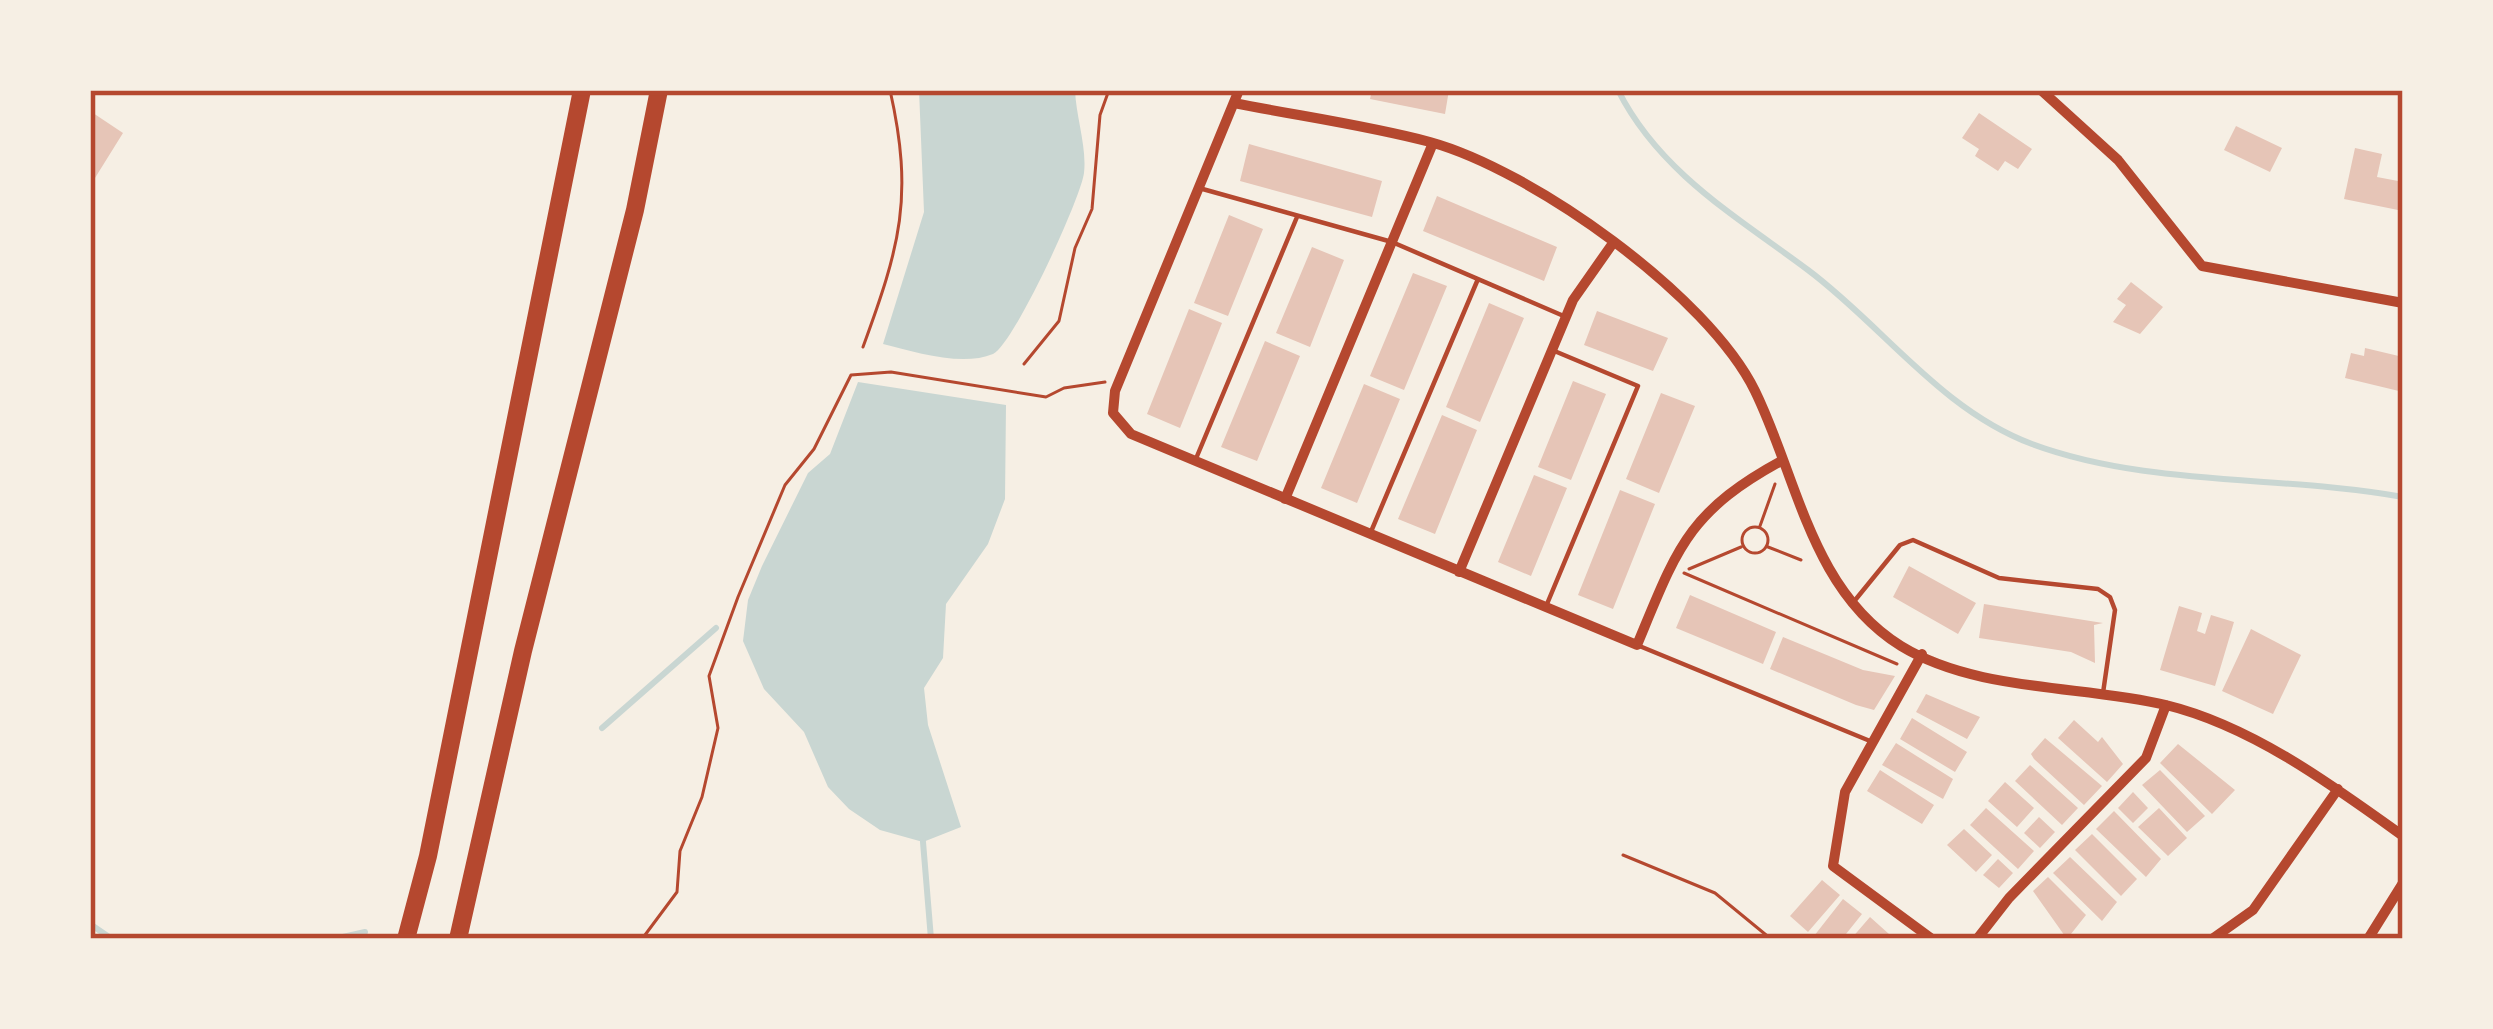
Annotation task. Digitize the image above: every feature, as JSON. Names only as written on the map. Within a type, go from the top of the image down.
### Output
[{"type":"highway","points":[[406,939],[428,856],[582,90]]},
{"type":"highway","points":[[458,939],[523,651],[635,210],[659,90]]},
{"type":"street","points":[[1239,90],[1118,382],[1113,413],[1131,434],[1637,645],[1677,550],[1696,520],[1742,482],[1783,460]]},
{"type":"street","points":[[2041,90],[2118,160],[2202,266],[2403,303]]},
{"type":"street","points":[[1234,103],[1433,143],[1525,182],[1613,243],[1690,308],[1729,349],[1754,390],[1813,542],[1869,623],[1922,655],[1968,672],[2166,705],[2227,728],[2338,789],[2403,836]]},
{"type":"street","points":[[1285,499],[1433,143]]},
{"type":"street","points":[[1459,572],[1566,317],[1613,243]]},
{"type":"street","points":[[1922,655],[1845,792],[1833,866],[1932,939]]},
{"type":"street","points":[[1977,939],[2008,898],[2146,758],[2166,705]]},
{"type":"street","points":[[2212,939],[2253,910],[2338,789]]},
{"type":"street","points":[[2368,939],[2403,884]]},
{"type":"lane","points":[[1199,188],[1392,242],[1566,317]]},
{"type":"lane","points":[[1196,461],[1298,216]]},
{"type":"lane","points":[[1370,535],[1478,279]]},
{"type":"lane","points":[[1545,608],[1638,386],[1552,350]]},
{"type":"lane","points":[[1853,603],[1900,545],[1913,540],[2000,578],[2098,589],[2110,597],[2115,610],[2103,693]]},
{"type":"lane","points":[[1637,645],[1874,743]]},
{"type":"path","points":[[863,347],[903,221],[905,173],[890,90]]},
{"type":"path","points":[[1024,364],[1059,321],[1075,248],[1092,209],[1100,115],[1109,90]]},
{"type":"path","points":[[642,939],[677,892],[680,851],[702,797],[718,728],[709,701],[709,676],[737,597],[785,485],[814,448],[851,375],[891,372],[1046,397],[1091,382],[1118,382]]},
{"type":"path","points":[[1759,528],[1775,483]]},
{"type":"path","points":[[1743,547],[1745,531],[1759,528]]},
{"type":"path","points":[[1759,528],[1767,535],[1766,547]]},
{"type":"path","points":[[1743,547],[1754,554],[1766,547]]},
{"type":"path","points":[[1686,570],[1743,547]]},
{"type":"path","points":[[1766,547],[1801,560]]},
{"type":"path","points":[[1677,570],[1897,664]]},
{"type":"path","points":[[1623,855],[1715,893],[1771,939]]},
{"type":"shaded area","points":[[919,90],[1075,90],[1084,153],[1080,188],[1016,325],[993,354],[981,358],[938,357],[883,344],[924,212]]},
{"type":"shaded area","points":[[858,382],[1006,405],[1005,499],[988,544],[946,604],[943,658],[924,688],[928,725],[961,827],[923,842],[880,830],[828,787],[804,732],[764,689],[743,641],[748,600],[762,566],[808,473],[830,454]]},
{"type":"building","points":[[1372,90],[1449,90],[1445,114],[1370,99]]},
{"type":"building","points":[[90,111],[123,133],[90,186]]},
{"type":"building","points":[[1979,113],[2032,149],[2018,169],[2005,161],[1998,171],[1975,156],[1979,149],[1962,138]]},
{"type":"building","points":[[2236,126],[2282,148],[2270,172],[2224,150]]},
{"type":"building","points":[[1249,144],[1382,181],[1372,217],[1240,181]]},
{"type":"building","points":[[2355,148],[2382,154],[2377,177],[2398,181],[2403,170],[2403,211],[2344,199]]},
{"type":"building","points":[[1437,196],[1557,247],[1544,281],[1423,231]]},
{"type":"building","points":[[1229,215],[1263,229],[1228,316],[1194,303]]},
{"type":"building","points":[[1312,247],[1344,260],[1310,347],[1276,333]]},
{"type":"building","points":[[1413,273],[1447,286],[1404,390],[1370,376]]},
{"type":"building","points":[[2131,282],[2163,307],[2140,334],[2113,322],[2126,305],[2117,299]]},
{"type":"building","points":[[1489,303],[1524,318],[1480,422],[1446,407]]},
{"type":"building","points":[[1189,309],[1222,323],[1180,428],[1147,414]]},
{"type":"building","points":[[1597,311],[1668,338],[1653,371],[1584,345]]},
{"type":"building","points":[[1265,341],[1300,356],[1257,461],[1221,447]]},
{"type":"building","points":[[2365,348],[2403,357],[2403,392],[2345,378],[2351,353],[2364,356]]},
{"type":"building","points":[[1573,381],[1606,394],[1571,480],[1538,467]]},
{"type":"building","points":[[1364,384],[1400,399],[1357,503],[1321,488]]},
{"type":"building","points":[[1661,393],[1695,406],[1659,493],[1626,479]]},
{"type":"building","points":[[1442,415],[1477,430],[1435,534],[1398,519]]},
{"type":"building","points":[[1534,475],[1567,488],[1531,576],[1498,562]]},
{"type":"building","points":[[1620,490],[1655,504],[1613,609],[1578,595]]},
{"type":"building","points":[[1909,566],[1976,603],[1958,634],[1893,597]]},
{"type":"building","points":[[1690,595],[1776,632],[1763,664],[1676,628]]},
{"type":"building","points":[[1984,604],[2103,623],[2094,625],[2095,663],[2071,652],[1979,638]]},
{"type":"building","points":[[2179,606],[2202,613],[2197,631],[2205,634],[2211,615],[2234,622],[2215,686],[2160,670]]},
{"type":"building","points":[[2251,629],[2301,655],[2273,714],[2222,691]]},
{"type":"building","points":[[1783,637],[1863,670],[1895,676],[1874,710],[1856,705],[1770,669]]},
{"type":"building","points":[[1926,694],[1980,717],[1967,739],[1916,712]]},
{"type":"building","points":[[1912,718],[1967,752],[1955,772],[1900,739]]},
{"type":"building","points":[[2074,720],[2098,742],[2102,737],[2123,764],[2107,782],[2058,738]]},
{"type":"building","points":[[2045,738],[2102,786],[2084,805],[2031,754]]},
{"type":"building","points":[[1896,743],[1953,779],[1943,799],[1882,765]]},
{"type":"building","points":[[2178,744],[2235,790],[2212,814],[2160,763]]},
{"type":"building","points":[[2030,765],[2078,808],[2062,825],[2015,781]]},
{"type":"building","points":[[1880,770],[1934,805],[1922,824],[1867,791]]},
{"type":"building","points":[[2160,770],[2205,816],[2187,832],[2142,785]]},
{"type":"building","points":[[2005,782],[2034,808],[2017,827],[1988,801]]},
{"type":"building","points":[[2133,792],[2148,808],[2133,823],[2118,808]]},
{"type":"building","points":[[1986,808],[2034,851],[2018,869],[1970,825]]},
{"type":"building","points":[[2159,808],[2187,838],[2168,856],[2138,827]]},
{"type":"building","points":[[2114,811],[2161,859],[2146,877],[2096,829]]},
{"type":"building","points":[[2039,817],[2055,832],[2040,848],[2024,833]]},
{"type":"building","points":[[1964,829],[1992,855],[1976,872],[1947,845]]},
{"type":"building","points":[[2092,834],[2137,879],[2121,896],[2075,850]]},
{"type":"building","points":[[2070,857],[2117,902],[2102,921],[2053,873]]},
{"type":"building","points":[[1998,859],[2013,873],[1999,888],[1983,875]]},
{"type":"building","points":[[2048,877],[2086,915],[2067,939],[2033,891]]},
{"type":"building","points":[[1822,880],[1840,895],[1808,932],[1790,916]]},
{"type":"building","points":[[1843,899],[1862,914],[1842,939],[1818,939],[1814,936]]},
{"type":"building","points":[[1870,917],[1889,934],[1885,939],[1851,939]]},
{"type":"waterway","points":[[1618,90],[1635,119],[1677,169],[1835,292],[1941,389],[1999,429],[2076,458],[2122,467],[2403,497]]},
{"type":"waterway","points":[[602,728],[716,628]]},
{"type":"waterway","points":[[923,842],[931,939]]},
{"type":"waterway","points":[[90,924],[112,939]]},
{"type":"waterway","points":[[334,939],[365,932]]}]
